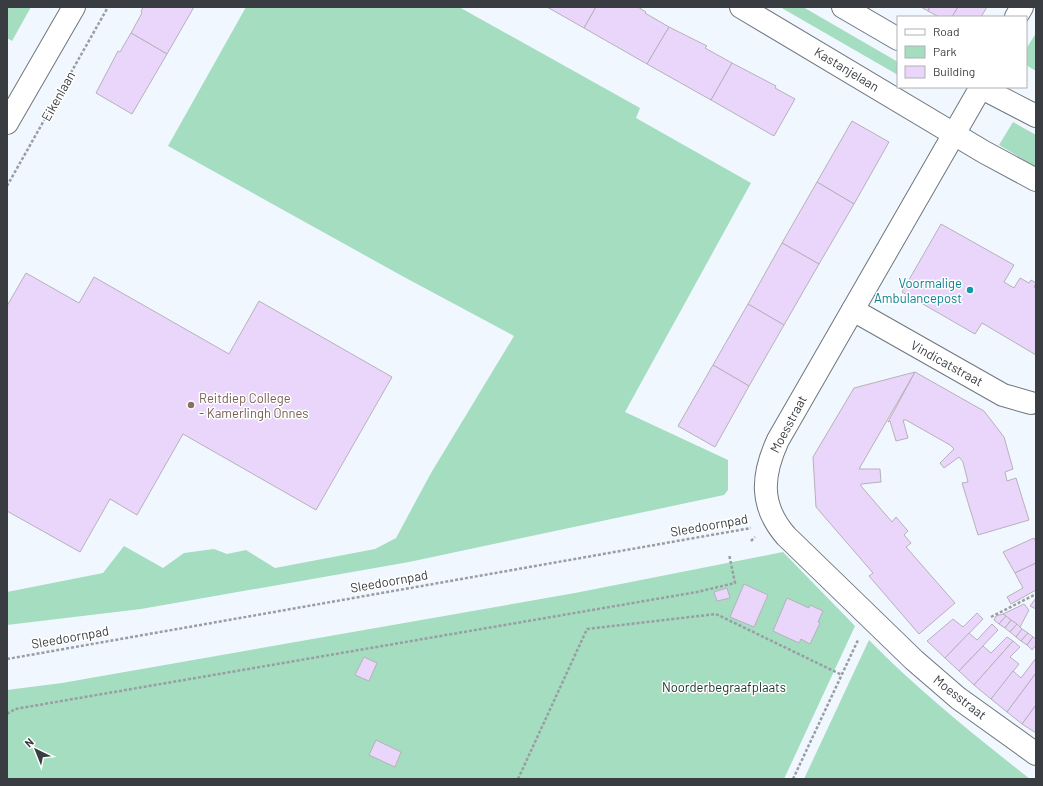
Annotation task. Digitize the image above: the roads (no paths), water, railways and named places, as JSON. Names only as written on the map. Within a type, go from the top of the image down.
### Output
[{"type":"street","points":[[7,123],[74,7]]},
{"type":"street","name":"Kastanjelaan","points":[[741,7],[954,134],[1036,180]]},
{"type":"street","points":[[843,7],[897,38]]},
{"type":"street","points":[[1017,16],[1022,7]]},
{"type":"street","name":"Moesstraat","points":[[980,88],[774,450],[767,471],[765,485],[766,502],[774,518],[792,543],[914,660],[958,698],[1036,754]]},
{"type":"street","points":[[983,88],[1036,116]]},
{"type":"street","name":"Vindicatstraat","points":[[853,310],[1003,395],[1034,407]]},
{"type":"place","name":"Voormalige Ambulancepost","points":[[970,290]]},
{"type":"place","name":"Reitdiep College - Kamerlingh Onnes","points":[[191,405]]},
{"type":"park label","name":"Noorderbegraafplaats","points":[[724,687]]}]
